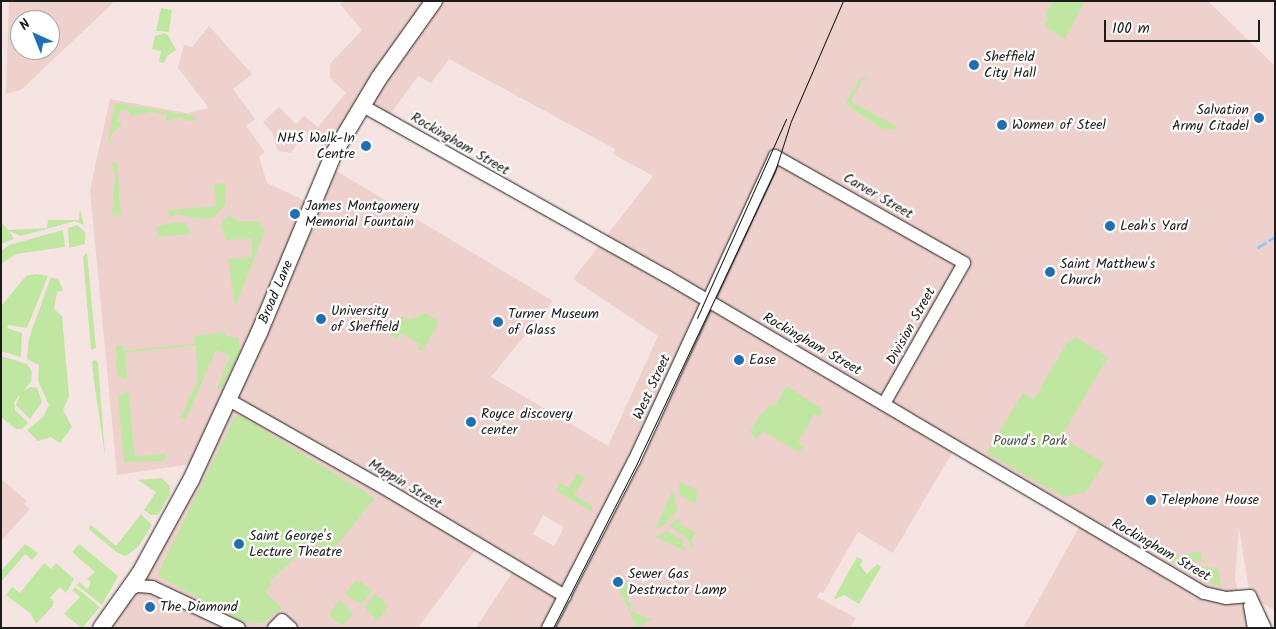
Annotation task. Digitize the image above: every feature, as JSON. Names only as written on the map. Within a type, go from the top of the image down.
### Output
[{"type":"main road","name":"Broad Lane","points":[[101,628],[129,590],[172,516],[229,400],[334,153],[361,105],[434,1]]},
{"type":"street","name":"Rockingham Street","points":[[361,105],[709,301],[1204,593],[1226,598],[1250,596]]},
{"type":"street","name":"West Street","points":[[548,628],[634,461],[776,156]]},
{"type":"street","name":"Carver Street","points":[[776,156],[964,263]]},
{"type":"street","name":"Division Street","points":[[884,404],[964,263]]},
{"type":"street","name":"Mappin Street","points":[[229,400],[391,492],[565,596]]},
{"type":"street","points":[[129,590],[137,586],[152,587],[239,628]]},
{"type":"street","points":[[1250,596],[1254,628]]},
{"type":"street","points":[[1250,596],[1265,628]]},
{"type":"shaded area","points":[[9,1],[115,1],[60,53],[60,10],[10,10],[10,60],[53,60],[21,90],[6,93]]},
{"type":"shaded area","points":[[344,1],[1208,1],[1275,66],[1275,611],[1250,596],[1239,529],[1235,580],[1251,628],[1023,628],[1082,522],[956,446],[893,553],[858,532],[823,593],[820,592],[817,597],[856,618],[850,628],[476,628],[515,568],[479,545],[418,628],[101,628],[198,463],[117,475],[90,190],[110,99],[187,113],[209,108],[178,68],[184,45],[192,47],[209,26],[252,74],[233,89],[255,119],[246,126],[265,152],[259,157],[267,183],[312,204],[328,166],[553,301],[491,377],[608,446],[658,336],[573,279],[653,176],[613,154],[615,149],[449,59],[431,83],[418,76],[387,119],[361,105],[334,153],[305,132],[291,153],[278,151],[272,132],[263,122],[279,107],[296,124],[304,116],[318,127],[346,93],[330,78],[330,64],[362,30],[340,4]],"holes":[[[543,515],[564,527],[554,546],[533,534]]]},
{"type":"shaded area","points":[[1,479],[27,501],[24,504],[30,509],[1,541]]},
{"type":"green space","points":[[1053,1],[1085,1],[1065,39],[1044,26],[1048,18],[1045,16]]},
{"type":"green space","points":[[161,8],[172,10],[169,32],[156,31]]},
{"type":"green space","points":[[164,33],[168,35],[176,50],[167,56],[164,63],[159,62],[161,51],[152,49],[155,36]]},
{"type":"green space","points":[[865,77],[868,78],[862,80],[851,102],[898,127],[895,130],[881,128],[845,104],[859,80]]},
{"type":"green space","points":[[115,103],[196,116],[196,120],[187,121],[179,117],[166,122],[167,115],[150,112],[132,116],[127,110],[121,110],[117,121],[122,125],[113,132],[107,145]]},
{"type":"green space","points":[[112,163],[117,163],[121,214],[158,213],[112,215],[115,174]]},
{"type":"green space","points":[[225,183],[226,204],[214,217],[201,219],[176,214],[170,217],[168,210],[216,206],[214,184]]},
{"type":"green space","points":[[80,209],[84,225],[75,221],[21,236],[9,231],[14,239],[1,244],[1,222],[8,230],[47,228],[48,220],[79,220]]},
{"type":"green space","points":[[228,215],[239,221],[258,221],[265,231],[235,307],[228,259],[252,257],[251,238],[226,240],[221,224]]},
{"type":"green space","points":[[176,222],[186,224],[191,234],[158,237],[157,226]]},
{"type":"green space","points":[[77,225],[85,232],[85,244],[69,248],[68,228]]},
{"type":"green space","points":[[63,230],[65,247],[16,254],[1,264],[1,251],[9,245]]},
{"type":"green space","points":[[87,253],[96,348],[91,350],[83,257]]},
{"type":"green space","points":[[36,274],[48,276],[27,328],[9,325],[7,328],[22,333],[21,357],[1,351],[1,306],[26,276]]},
{"type":"green space","points":[[51,277],[59,280],[63,291],[57,292],[54,309],[62,316],[69,396],[63,410],[72,427],[60,443],[51,437],[38,441],[27,430],[43,417],[49,405],[38,381],[39,365],[27,359],[29,338]]},
{"type":"green space","points":[[425,313],[437,320],[438,325],[422,351],[417,350],[420,344],[401,333],[398,339],[391,335],[402,316],[410,320]]},
{"type":"green space","points":[[225,332],[225,336],[239,338],[240,351],[223,386],[216,391],[230,356],[216,350],[186,419],[180,418],[198,380],[196,345],[125,353],[127,379],[117,376],[116,346],[123,345],[124,351],[195,343],[194,336]]},
{"type":"green space","name":"Pound's Park","points":[[1076,337],[1108,357],[1061,437],[1104,463],[1086,492],[1063,497],[986,453],[1023,393],[1034,399],[1067,343]]},
{"type":"green space","points":[[1,356],[27,364],[32,372],[31,382],[14,402],[15,410],[28,423],[22,429],[16,429],[1,417]]},
{"type":"green space","points":[[96,360],[98,363],[105,456],[92,361]]},
{"type":"green space","points":[[787,386],[823,410],[819,417],[814,414],[798,443],[804,447],[799,452],[762,431],[757,440],[750,432],[762,412],[764,414],[769,404],[774,407]]},
{"type":"green space","points":[[30,387],[37,388],[42,402],[30,419],[16,405],[21,393]]},
{"type":"green space","points":[[128,390],[135,457],[167,453],[164,461],[124,462],[118,397]]},
{"type":"green space","points":[[239,415],[375,498],[328,556],[312,542],[269,582],[272,585],[265,592],[282,608],[263,623],[245,622],[161,578],[158,573],[234,418]]},
{"type":"green space","points":[[577,473],[585,478],[574,495],[593,506],[591,511],[556,491],[560,483],[569,488]]},
{"type":"green space","points":[[162,478],[170,486],[170,494],[158,515],[151,515],[144,510],[156,492],[138,480]]},
{"type":"green space","points":[[679,481],[697,490],[696,505],[680,495]]},
{"type":"green space","points":[[673,489],[677,511],[665,524],[655,530]]},
{"type":"green space","points":[[141,514],[152,525],[138,547],[126,556],[116,552],[89,529],[91,525],[116,546]]},
{"type":"green space","points":[[678,518],[681,520],[679,524],[696,532],[692,539],[694,553],[687,538],[669,526]]},
{"type":"green space","points":[[667,531],[681,539],[686,551],[655,537]]},
{"type":"green space","points":[[25,544],[38,553],[32,560],[25,554],[1,582],[1,571]]},
{"type":"green space","points":[[79,544],[118,576],[102,605],[77,585],[79,582],[88,589],[91,582],[87,579],[95,572],[72,552]]},
{"type":"green space","points":[[1200,551],[1202,560],[1213,557],[1201,562],[1192,561],[1179,567],[1168,559]]},
{"type":"green space","points":[[857,557],[863,560],[860,565],[867,574],[877,564],[881,567],[859,604],[844,595],[836,599],[834,598]]},
{"type":"green space","points":[[44,563],[51,569],[56,563],[74,579],[66,593],[60,587],[50,598],[54,602],[52,607],[36,624],[31,614],[6,595],[12,587],[20,593]]},
{"type":"green space","points":[[1197,566],[1218,568],[1222,586],[1208,583],[1186,571]]},
{"type":"green space","points":[[355,581],[361,582],[372,591],[361,604],[345,594]]},
{"type":"green space","points":[[623,581],[634,584],[627,601],[632,604],[630,611],[652,619],[637,628],[618,587]]},
{"type":"green space","points":[[75,587],[100,607],[82,628],[64,614],[80,597],[72,590]]},
{"type":"green space","points":[[375,594],[386,603],[387,609],[377,621],[364,607]]},
{"type":"green space","points":[[340,599],[353,614],[342,626],[331,617],[330,612]]},
{"type":"waterway","points":[[1269,240],[1275,237]]},
{"type":"waterway","points":[[1258,247],[1265,243]]},
{"type":"tram line","points":[[553,628],[637,463],[775,171],[791,121],[843,1]]},
{"type":"tram line","points":[[697,318],[786,119]]},
{"type":"place","name":"Sheffield City Hall","points":[[974,65]]},
{"type":"place","name":"Salvation Army Citadel","points":[[1259,118]]},
{"type":"place","name":"Women of Steel","points":[[1002,125]]},
{"type":"place","name":"NHS Walk-In Centre","points":[[366,146]]},
{"type":"place","name":"James Montgomery Memorial Fountain","points":[[295,214]]},
{"type":"place","name":"Leah's Yard","points":[[1110,226]]},
{"type":"place","name":"Saint Matthew's Church","points":[[1050,272]]},
{"type":"place","name":"University of Sheffield","points":[[321,319]]},
{"type":"place","name":"Turner Museum of Glass","points":[[498,322]]},
{"type":"place","name":"Ease","points":[[739,360]]},
{"type":"place","name":"Royce discovery center","points":[[471,422]]},
{"type":"place","name":"Telephone House","points":[[1151,500]]},
{"type":"place","name":"Saint George's Lecture Theatre","points":[[239,544]]},
{"type":"place","name":"Sewer Gas Destructor Lamp","points":[[618,582]]},
{"type":"place","name":"The Diamond","points":[[150,607]]}]
